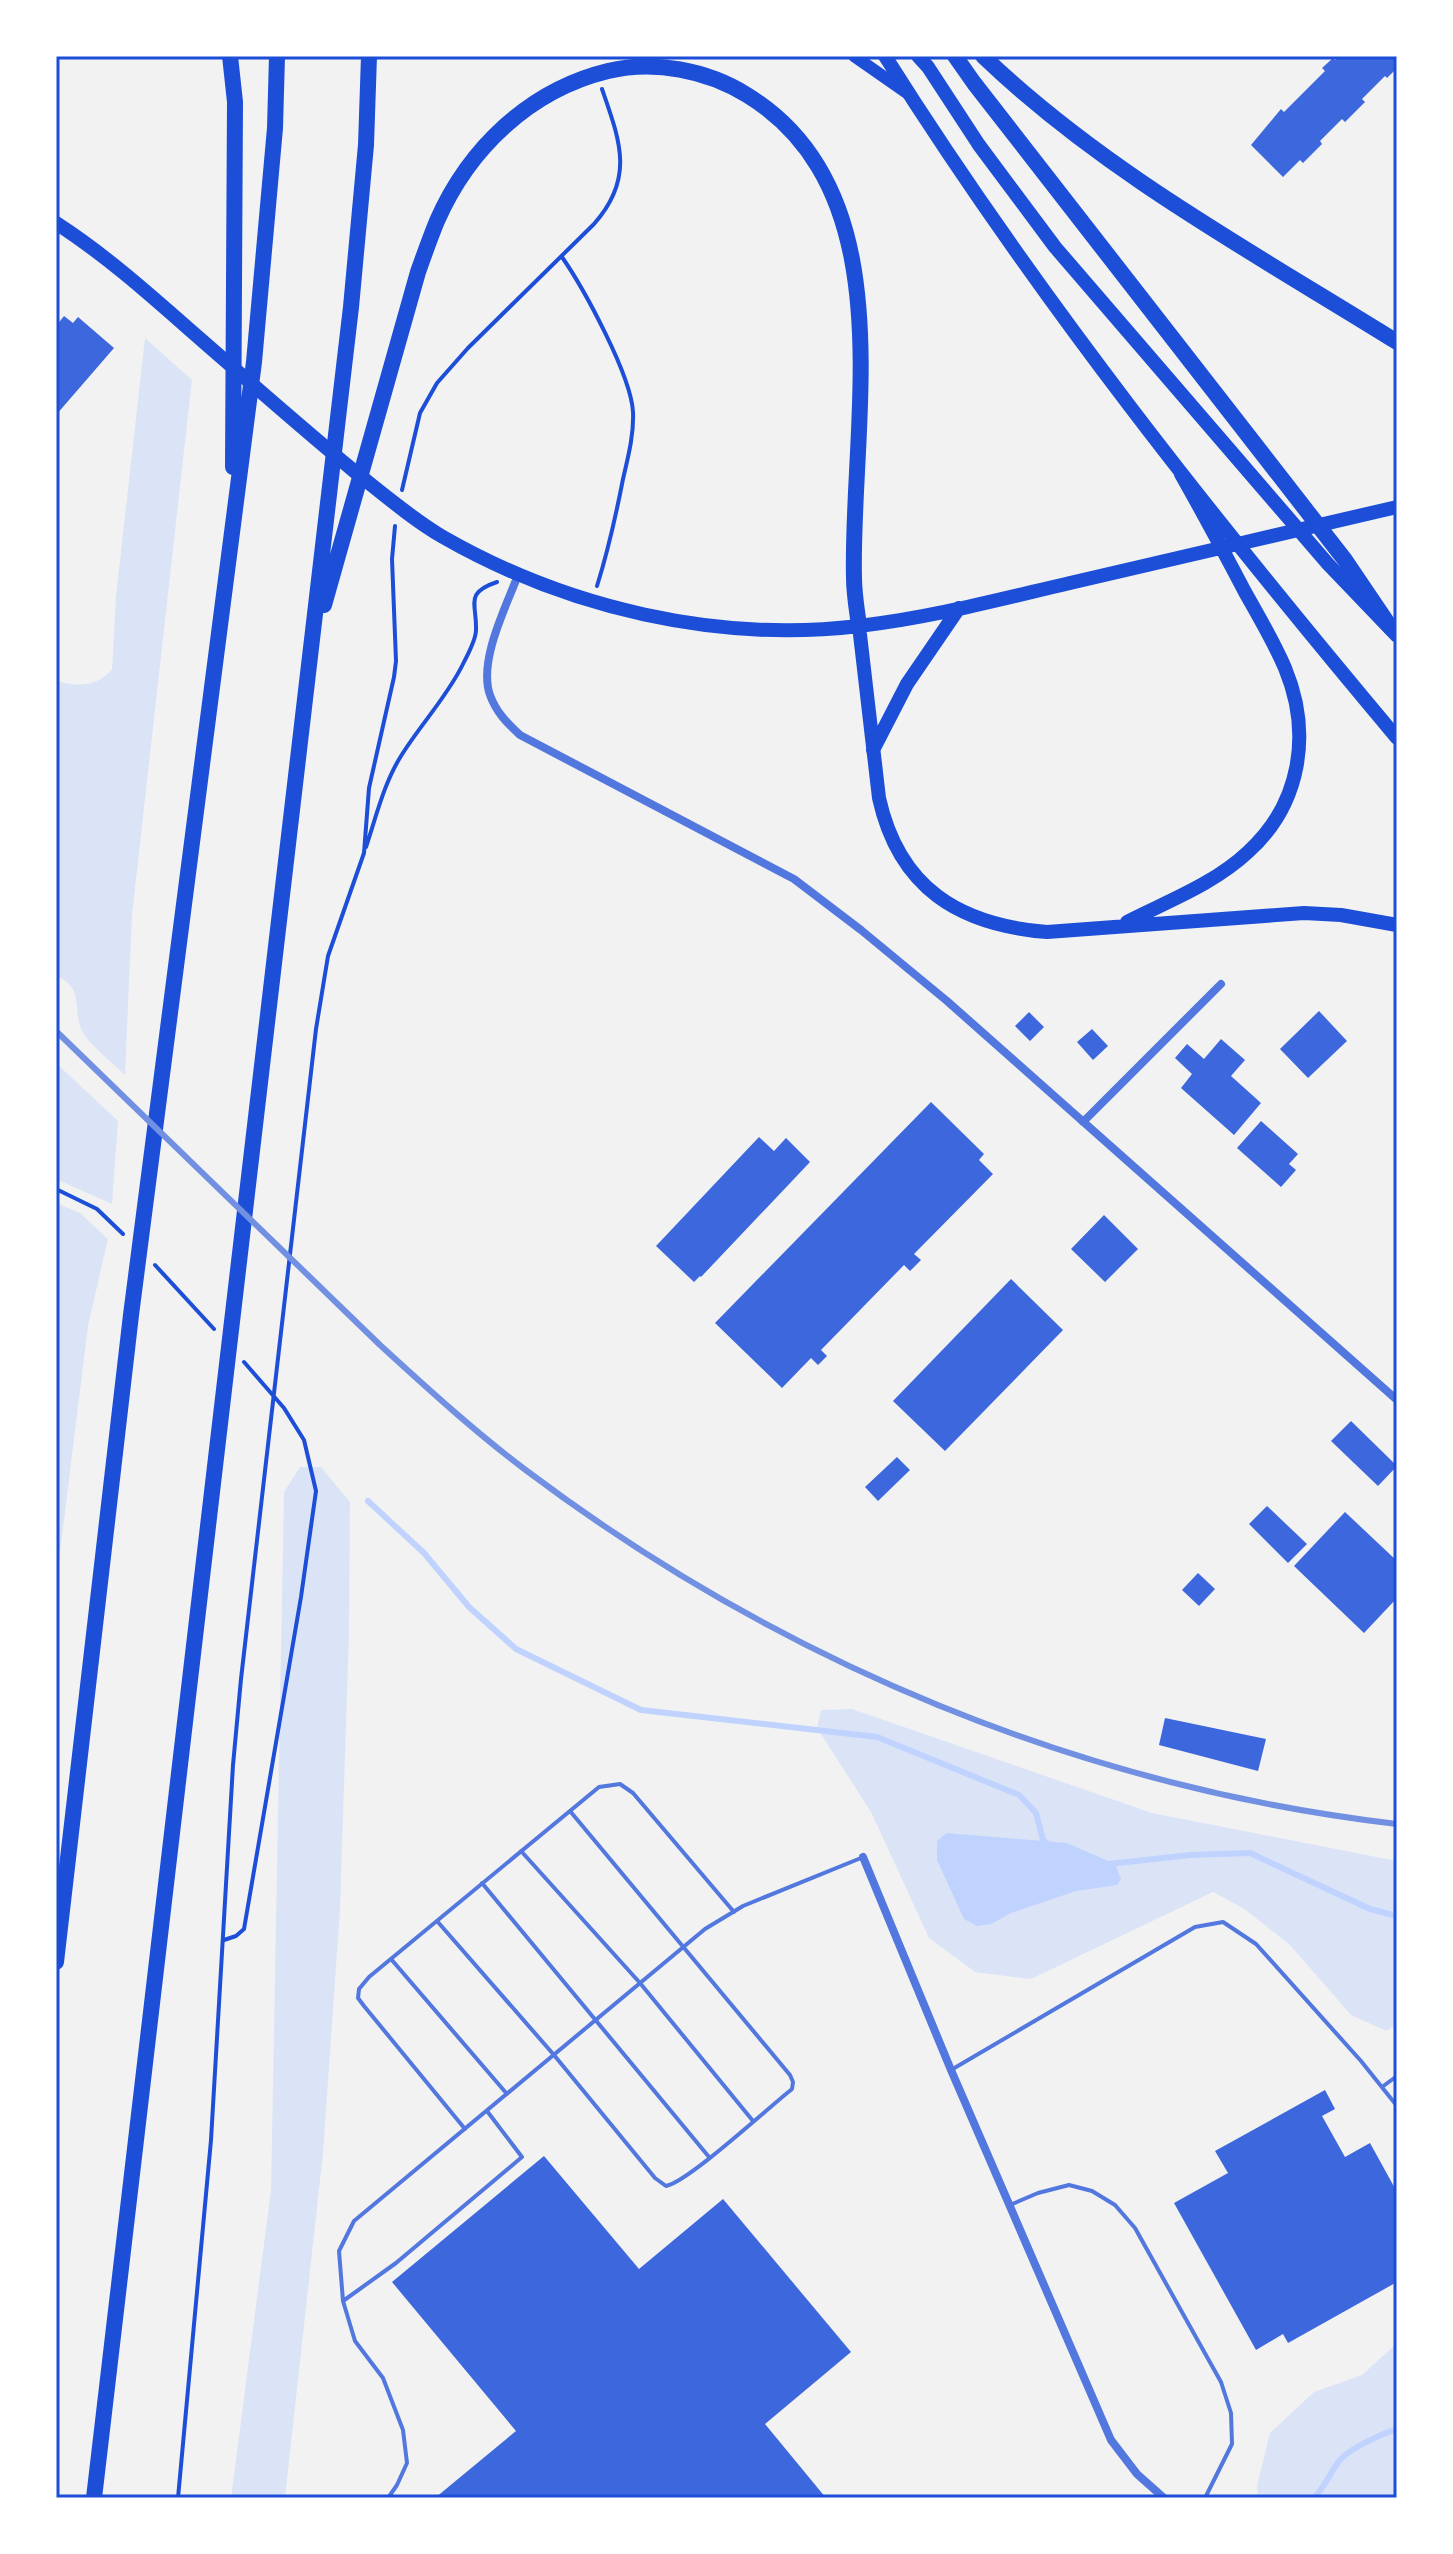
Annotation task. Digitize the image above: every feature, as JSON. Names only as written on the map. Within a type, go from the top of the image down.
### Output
[{"type":"highway","points":[[230,56],[235,102],[233,516]]},
{"type":"highway","points":[[56,1962],[131,1315],[233,516],[244,454],[263,282],[275,128],[277,56]]},
{"type":"highway","points":[[94,2498],[358,244],[369,56]]},
{"type":"highway","points":[[955,56],[1345,560],[1394,632]]},
{"type":"highway","points":[[983,56],[1090,147],[1397,342]]},
{"type":"highway","points":[[310,653],[418,272],[448,198],[479,152],[538,100],[590,75],[637,67],[696,73],[730,85],[758,102],[784,123],[810,154],[837,207],[849,246],[859,312],[853,580],[859,626]]},
{"type":"main road","points":[[854,56],[909,94]]},
{"type":"main road","points":[[885,56],[1038,285],[1272,589],[1397,738]]},
{"type":"main road","points":[[918,56],[987,157],[1055,247],[1328,564],[1394,632]]},
{"type":"main road","points":[[56,223],[145,290],[311,436],[386,497],[443,537],[518,575],[592,601],[635,612],[721,626],[803,630],[859,626],[959,608],[1394,508]]},
{"type":"main road","points":[[1119,925],[1208,881],[1249,852],[1270,830],[1282,811],[1299,763],[1297,713],[1286,669],[1181,474]]},
{"type":"main road","points":[[873,750],[907,684],[959,608]]},
{"type":"main road","points":[[859,626],[884,823],[892,843],[917,878],[966,915],[1026,930],[1072,931],[1304,913],[1341,915],[1397,925]]},
{"type":"street","points":[[518,575],[487,667],[490,694],[503,718],[520,735],[794,879],[947,1001],[1397,1400]]},
{"type":"street","points":[[1083,1122],[1221,984]]},
{"type":"street","points":[[863,1857],[1111,2440],[1137,2474],[1164,2498]]},
{"type":"lane","points":[[465,2129],[358,1998],[359,1989],[369,1977],[599,1787],[620,1784],[633,1793],[734,1912]]},
{"type":"lane","points":[[437,1921],[554,2055],[655,2178],[666,2186],[676,2184],[792,2089],[790,2075],[570,1811]]},
{"type":"lane","points":[[521,1851],[640,1983],[753,2121]]},
{"type":"lane","points":[[388,2498],[407,2463],[403,2430],[383,2378],[355,2341],[343,2301],[339,2251],[354,2221],[705,1929],[734,1912],[863,1857]]},
{"type":"lane","points":[[482,1883],[709,2157]]},
{"type":"lane","points":[[951,2070],[1195,1927],[1223,1922],[1256,1944],[1397,2106]]},
{"type":"lane","points":[[391,1959],[507,2094]]},
{"type":"lane","points":[[1382,2087],[1397,2076]]},
{"type":"lane","points":[[343,2301],[396,2263],[522,2157],[487,2111]]},
{"type":"lane","points":[[1010,2205],[1069,2185],[1092,2191],[1115,2205],[1135,2228],[1221,2382],[1231,2413],[1232,2444],[1205,2498]]},
{"type":"path","points":[[402,491],[413,434],[429,393],[468,348],[608,209],[619,181],[621,154],[611,115]]},
{"type":"path","points":[[562,257],[583,289],[619,366],[633,410],[630,448],[608,552],[592,601]]},
{"type":"path","points":[[364,853],[369,788],[396,661],[392,559],[397,518]]},
{"type":"path","points":[[178,2498],[212,2128],[233,1765],[325,969],[387,785],[400,757],[462,667],[476,632],[473,604],[476,594],[483,587],[518,575]]},
{"type":"path","points":[[56,1189],[97,1209],[128,1240]]},
{"type":"path","points":[[149,1260],[222,1338]]},
{"type":"path","points":[[224,1940],[244,1929],[316,1491],[304,1440],[284,1408],[243,1361]]},
{"type":"shaded area","points":[[145,338],[192,380],[132,915],[125,1075],[84,1035],[74,992],[71,986],[56,976],[56,681],[86,684],[100,680],[112,669],[116,596]]},
{"type":"shaded area","points":[[56,1063],[118,1121],[112,1204],[56,1179]]},
{"type":"shaded area","points":[[56,1203],[80,1213],[108,1239],[88,1326],[56,1585]]},
{"type":"shaded area","points":[[300,1467],[321,1467],[350,1502],[340,1910],[323,2153],[285,2498],[231,2498],[271,2190],[284,1492]]},
{"type":"shaded area","points":[[852,1709],[1152,1813],[1397,1861],[1397,2025],[1386,2031],[1351,2015],[1290,1945],[1243,1908],[1213,1892],[1031,1979],[975,1972],[929,1938],[871,1812],[817,1728],[821,1710]]},
{"type":"shaded area","points":[[1397,2343],[1397,2498],[1258,2498],[1257,2486],[1270,2433],[1314,2392],[1362,2375]]},
{"type":"water","points":[[947,1833],[1067,1843],[1115,1864],[1121,1879],[1117,1885],[1076,1891],[1011,1913],[991,1924],[977,1926],[964,1919],[937,1860],[937,1841]]},
{"type":"building","points":[[1340,56],[1397,56],[1397,68],[1362,99],[1365,102],[1345,122],[1342,119],[1320,141],[1322,144],[1303,163],[1300,160],[1283,177],[1251,145],[1281,109],[1284,112],[1325,71],[1322,68]]},
{"type":"building","points":[[64,316],[73,323],[78,317],[114,348],[56,415],[56,326]]},
{"type":"building","points":[[1319,1011],[1347,1041],[1308,1078],[1280,1049]]},
{"type":"building","points":[[1029,1012],[1044,1027],[1030,1041],[1015,1026]]},
{"type":"building","points":[[1092,1029],[1108,1046],[1093,1060],[1077,1042]]},
{"type":"building","points":[[1221,1039],[1245,1060],[1231,1076],[1261,1103],[1234,1135],[1181,1088],[1192,1074],[1175,1058],[1187,1044],[1204,1059]]},
{"type":"building","points":[[931,1102],[984,1154],[979,1160],[993,1174],[914,1254],[921,1260],[910,1271],[904,1265],[821,1350],[827,1356],[818,1365],[811,1358],[782,1388],[715,1323]]},
{"type":"building","points":[[1261,1121],[1298,1154],[1289,1164],[1296,1170],[1281,1187],[1237,1148]]},
{"type":"building","points":[[759,1137],[774,1151],[786,1138],[810,1162],[694,1282],[656,1246]]},
{"type":"building","points":[[1104,1215],[1138,1249],[1105,1282],[1071,1249]]},
{"type":"building","points":[[1011,1279],[1063,1330],[945,1451],[893,1401]]},
{"type":"building","points":[[1351,1421],[1397,1466],[1378,1486],[1331,1441]]},
{"type":"building","points":[[897,1457],[910,1470],[878,1501],[865,1487]]},
{"type":"building","points":[[1267,1506],[1307,1544],[1288,1563],[1249,1524]]},
{"type":"building","points":[[1345,1512],[1397,1561],[1397,1598],[1364,1633],[1294,1566]]},
{"type":"building","points":[[1198,1573],[1215,1589],[1199,1606],[1182,1590]]},
{"type":"building","points":[[1165,1718],[1266,1739],[1258,1771],[1159,1745]]},
{"type":"building","points":[[1325,2090],[1335,2109],[1322,2116],[1345,2157],[1370,2143],[1397,2192],[1397,2282],[1288,2343],[1283,2334],[1256,2350],[1174,2203],[1228,2173],[1215,2151]]},
{"type":"building","points":[[544,2156],[639,2269],[723,2199],[851,2352],[765,2424],[826,2498],[435,2498],[516,2431],[392,2282]]},
{"type":"waterway","points":[[368,1501],[424,1553],[469,1607],[516,1649],[641,1710],[877,1737],[1019,1795],[1036,1813],[1043,1840],[1048,1844]]},
{"type":"waterway","points":[[1109,1864],[1190,1855],[1250,1853],[1370,1909],[1397,1916]]},
{"type":"waterway","points":[[1314,2498],[1345,2455],[1397,2429]]},
{"type":"railway","points":[[56,1031],[380,1345],[470,1425],[527,1471],[624,1539],[726,1602],[830,1657],[938,1705],[1049,1746],[1163,1780],[1279,1806],[1397,1824]]}]
